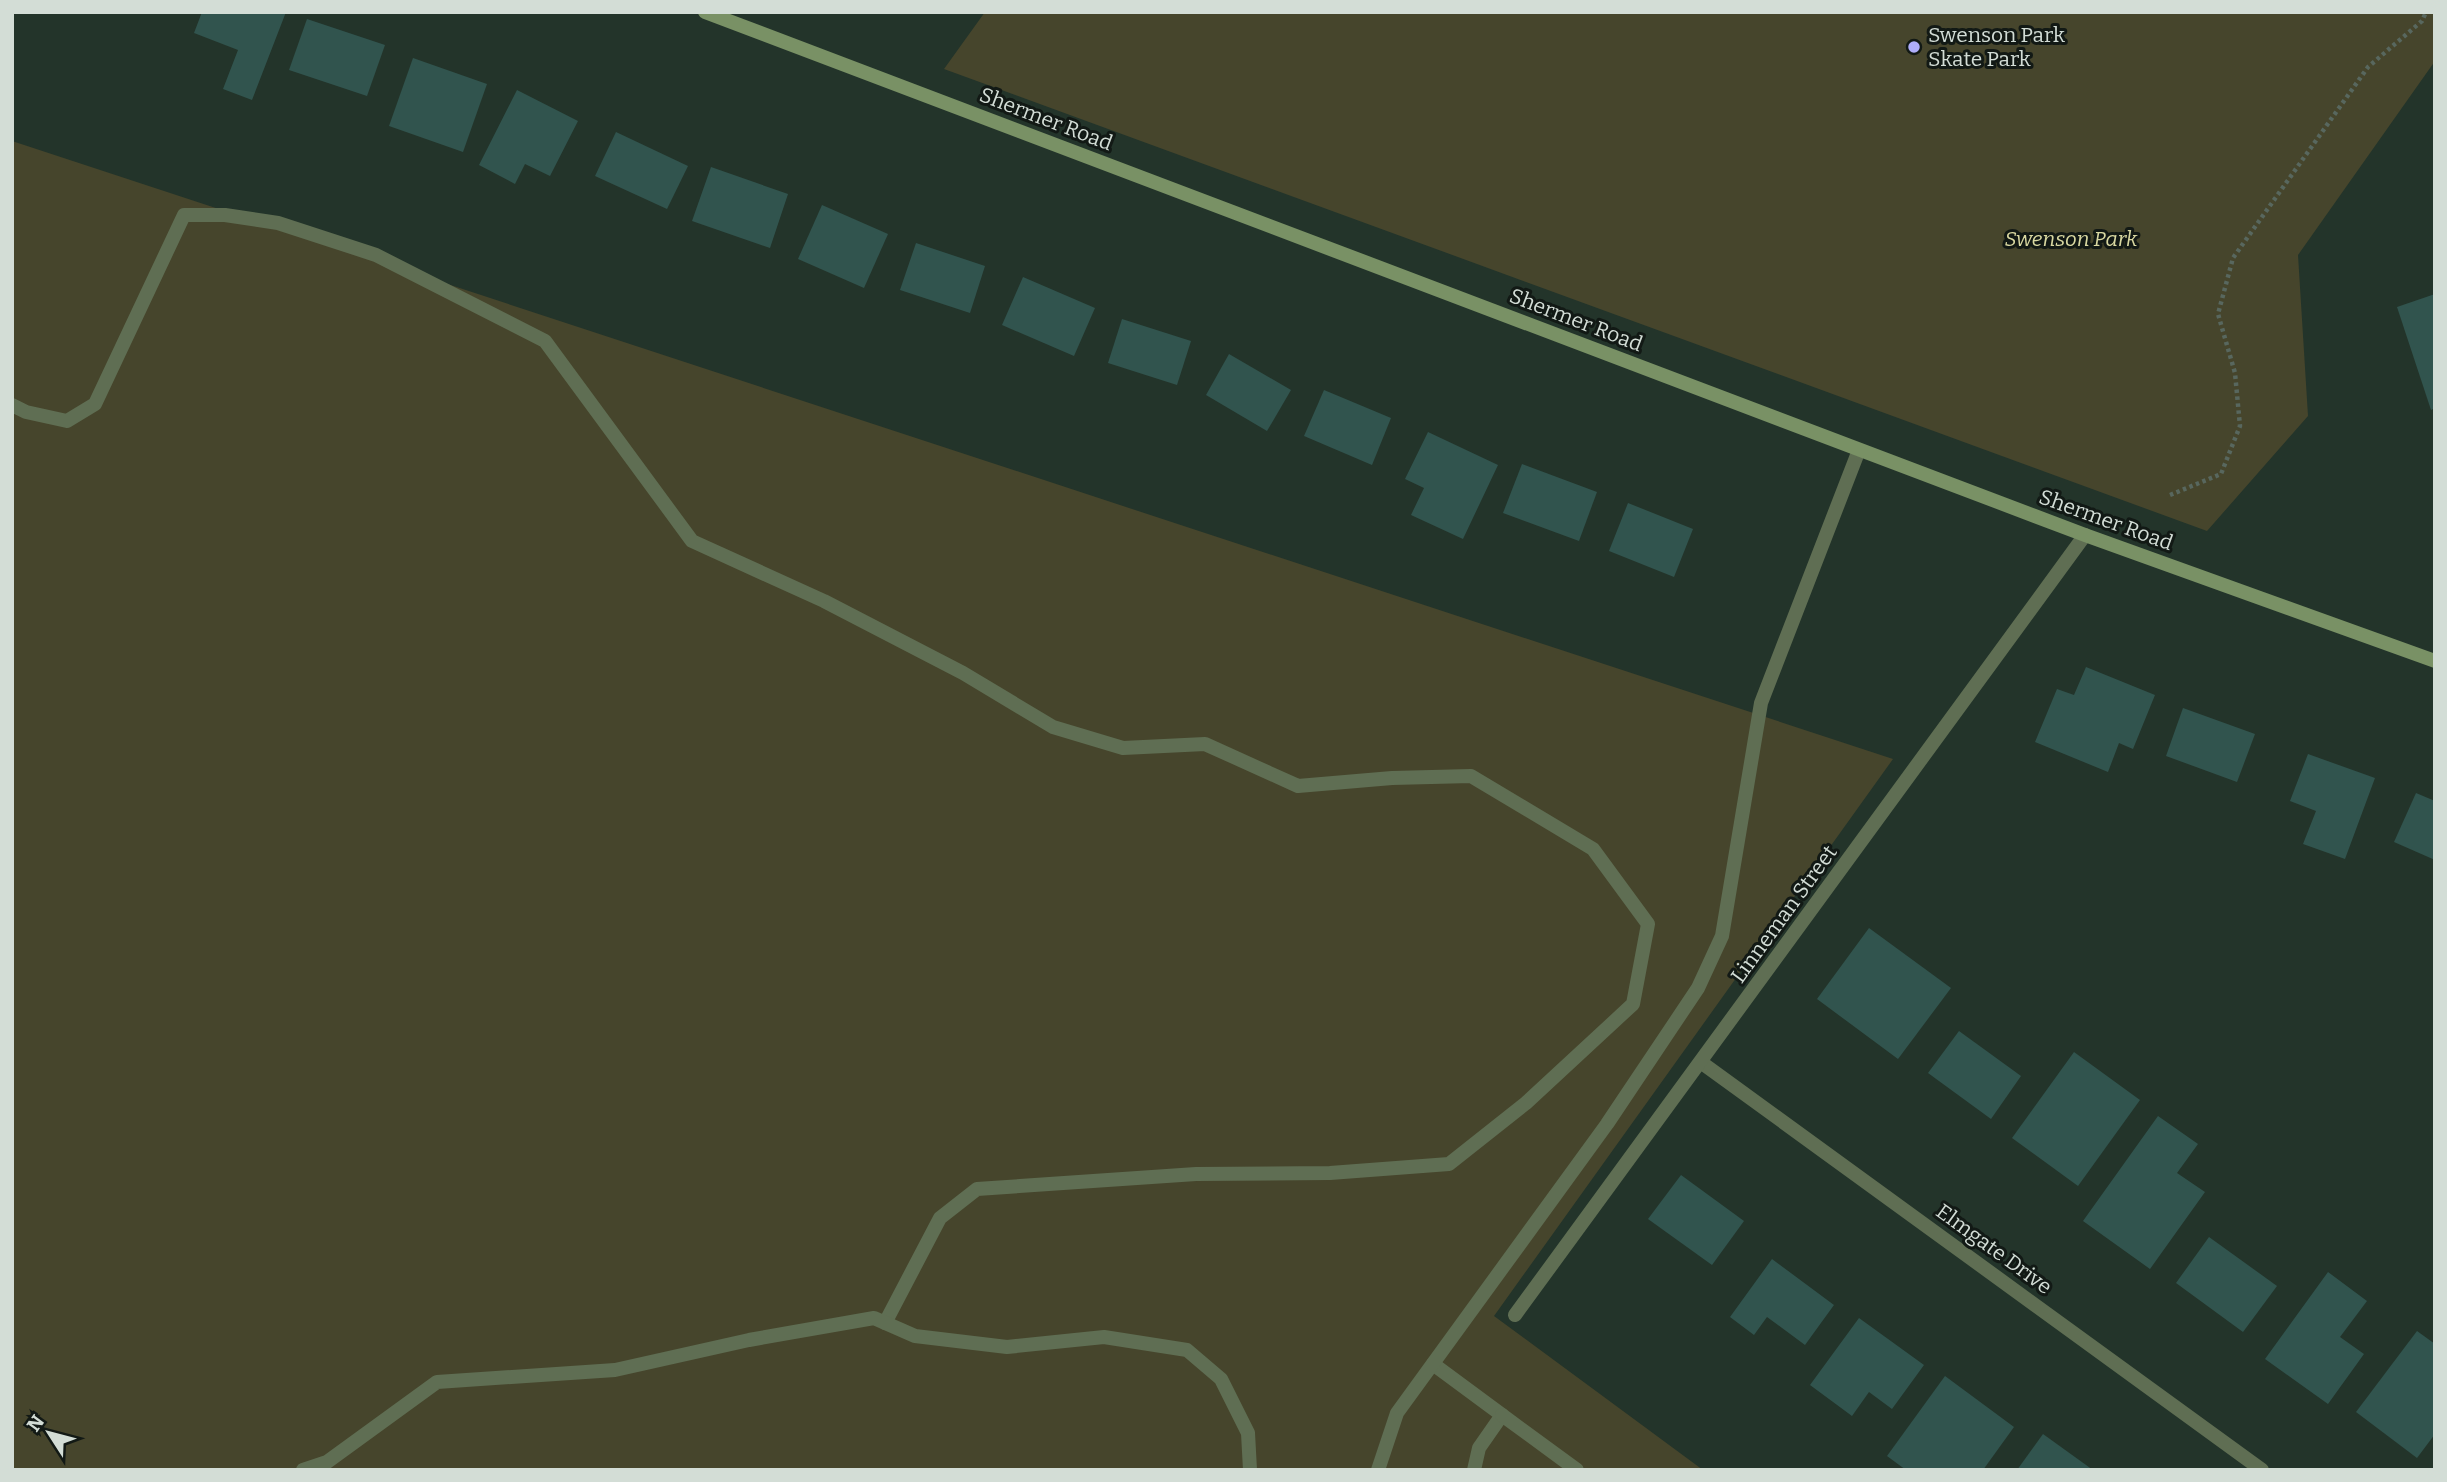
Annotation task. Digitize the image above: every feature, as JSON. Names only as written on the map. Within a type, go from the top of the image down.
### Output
[{"type":"main road","name":"Shermer Road","points":[[705,12],[1858,450],[2435,661]]},
{"type":"street","points":[[12,405],[26,412],[68,421],[95,404],[184,215],[225,215],[278,223],[376,255],[545,341],[692,541],[824,601],[963,673],[1053,727],[1123,748],[1205,744],[1298,786],[1392,778],[1472,776],[1593,849],[1648,924],[1633,1004],[1526,1103],[1449,1164],[1330,1174],[1196,1174],[977,1189],[940,1218],[885,1323]]},
{"type":"street","points":[[1378,1470],[1398,1413],[1607,1124],[1703,978],[1722,936],[1761,704],[1858,450]]},
{"type":"street","name":"Linneman Street","points":[[1515,1315],[1702,1063],[2085,535]]},
{"type":"street","name":"Elmgate Drive","points":[[1702,1063],[2262,1470]]},
{"type":"street","points":[[303,1470],[327,1462],[437,1382],[615,1370],[749,1340],[874,1318],[915,1336],[1007,1347],[1104,1337],[1187,1350],[1222,1379],[1248,1433],[1250,1470]]},
{"type":"street","points":[[1433,1364],[1577,1470]]},
{"type":"street","points":[[1474,1470],[1479,1448],[1502,1415]]},
{"type":"path","points":[[2170,495],[2221,474],[2240,426],[2235,373],[2218,314],[2233,258],[2368,67],[2422,21],[2426,12]]},
{"type":"green space","name":"Swenson Park","points":[[985,12],[2435,12],[2435,61],[2298,255],[2308,416],[2207,531],[944,69]]},
{"type":"green space","points":[[12,141],[1893,759],[1494,1316],[1703,1470],[12,1470]]},
{"type":"building","points":[[202,12],[286,12],[252,100],[223,89],[238,50],[194,33]]},
{"type":"building","points":[[307,19],[385,45],[367,96],[289,70]]},
{"type":"building","points":[[413,58],[487,84],[463,152],[389,126]]},
{"type":"building","points":[[517,90],[578,121],[550,176],[525,164],[515,184],[479,165]]},
{"type":"building","points":[[616,132],[688,166],[667,209],[595,176]]},
{"type":"building","points":[[711,167],[788,194],[770,248],[692,221]]},
{"type":"building","points":[[822,205],[888,234],[864,288],[798,259]]},
{"type":"building","points":[[916,243],[985,266],[970,313],[900,290]]},
{"type":"building","points":[[1023,277],[1095,308],[1074,356],[1002,325]]},
{"type":"building","points":[[2435,294],[2435,408],[2431,410],[2397,307]]},
{"type":"building","points":[[1122,319],[1191,341],[1177,385],[1108,363]]},
{"type":"building","points":[[1229,354],[1291,390],[1267,431],[1206,395]]},
{"type":"building","points":[[1324,390],[1391,418],[1372,465],[1304,436]]},
{"type":"building","points":[[1428,432],[1498,465],[1463,539],[1411,515],[1424,488],[1405,479]]},
{"type":"building","points":[[1522,464],[1597,492],[1579,541],[1503,513]]},
{"type":"building","points":[[1628,503],[1693,529],[1674,577],[1609,551]]},
{"type":"building","points":[[2086,667],[2155,695],[2133,749],[2119,743],[2108,772],[2035,742],[2057,689],[2074,695]]},
{"type":"building","points":[[2183,708],[2255,734],[2237,782],[2166,756]]},
{"type":"building","points":[[2308,754],[2375,778],[2345,859],[2303,844],[2316,811],[2290,801]]},
{"type":"building","points":[[2416,793],[2435,801],[2435,860],[2394,842]]},
{"type":"building","points":[[1869,928],[1951,988],[1898,1059],[1817,999]]},
{"type":"building","points":[[1959,1031],[2021,1076],[1991,1119],[1928,1073]]},
{"type":"building","points":[[2074,1052],[2140,1100],[2078,1186],[2012,1138]]},
{"type":"building","points":[[2158,1116],[2198,1144],[2177,1173],[2205,1192],[2150,1269],[2083,1221]]},
{"type":"building","points":[[1681,1175],[1744,1221],[1712,1265],[1648,1219]]},
{"type":"building","points":[[2209,1237],[2277,1286],[2243,1332],[2176,1283]]},
{"type":"building","points":[[1772,1259],[1834,1305],[1805,1345],[1767,1317],[1754,1335],[1730,1317]]},
{"type":"building","points":[[2328,1272],[2367,1301],[2340,1337],[2364,1354],[2328,1404],[2265,1359]]},
{"type":"building","points":[[1859,1318],[1924,1365],[1892,1409],[1869,1392],[1852,1416],[1810,1385]]},
{"type":"building","points":[[2417,1331],[2435,1344],[2435,1434],[2417,1458],[2356,1412]]},
{"type":"building","points":[[1945,1376],[2014,1427],[1983,1470],[1906,1470],[1887,1456]]},
{"type":"building","points":[[2043,1434],[2093,1470],[2017,1470]]},
{"type":"place","name":"Swenson Park Skate Park","points":[[1914,47]]}]
